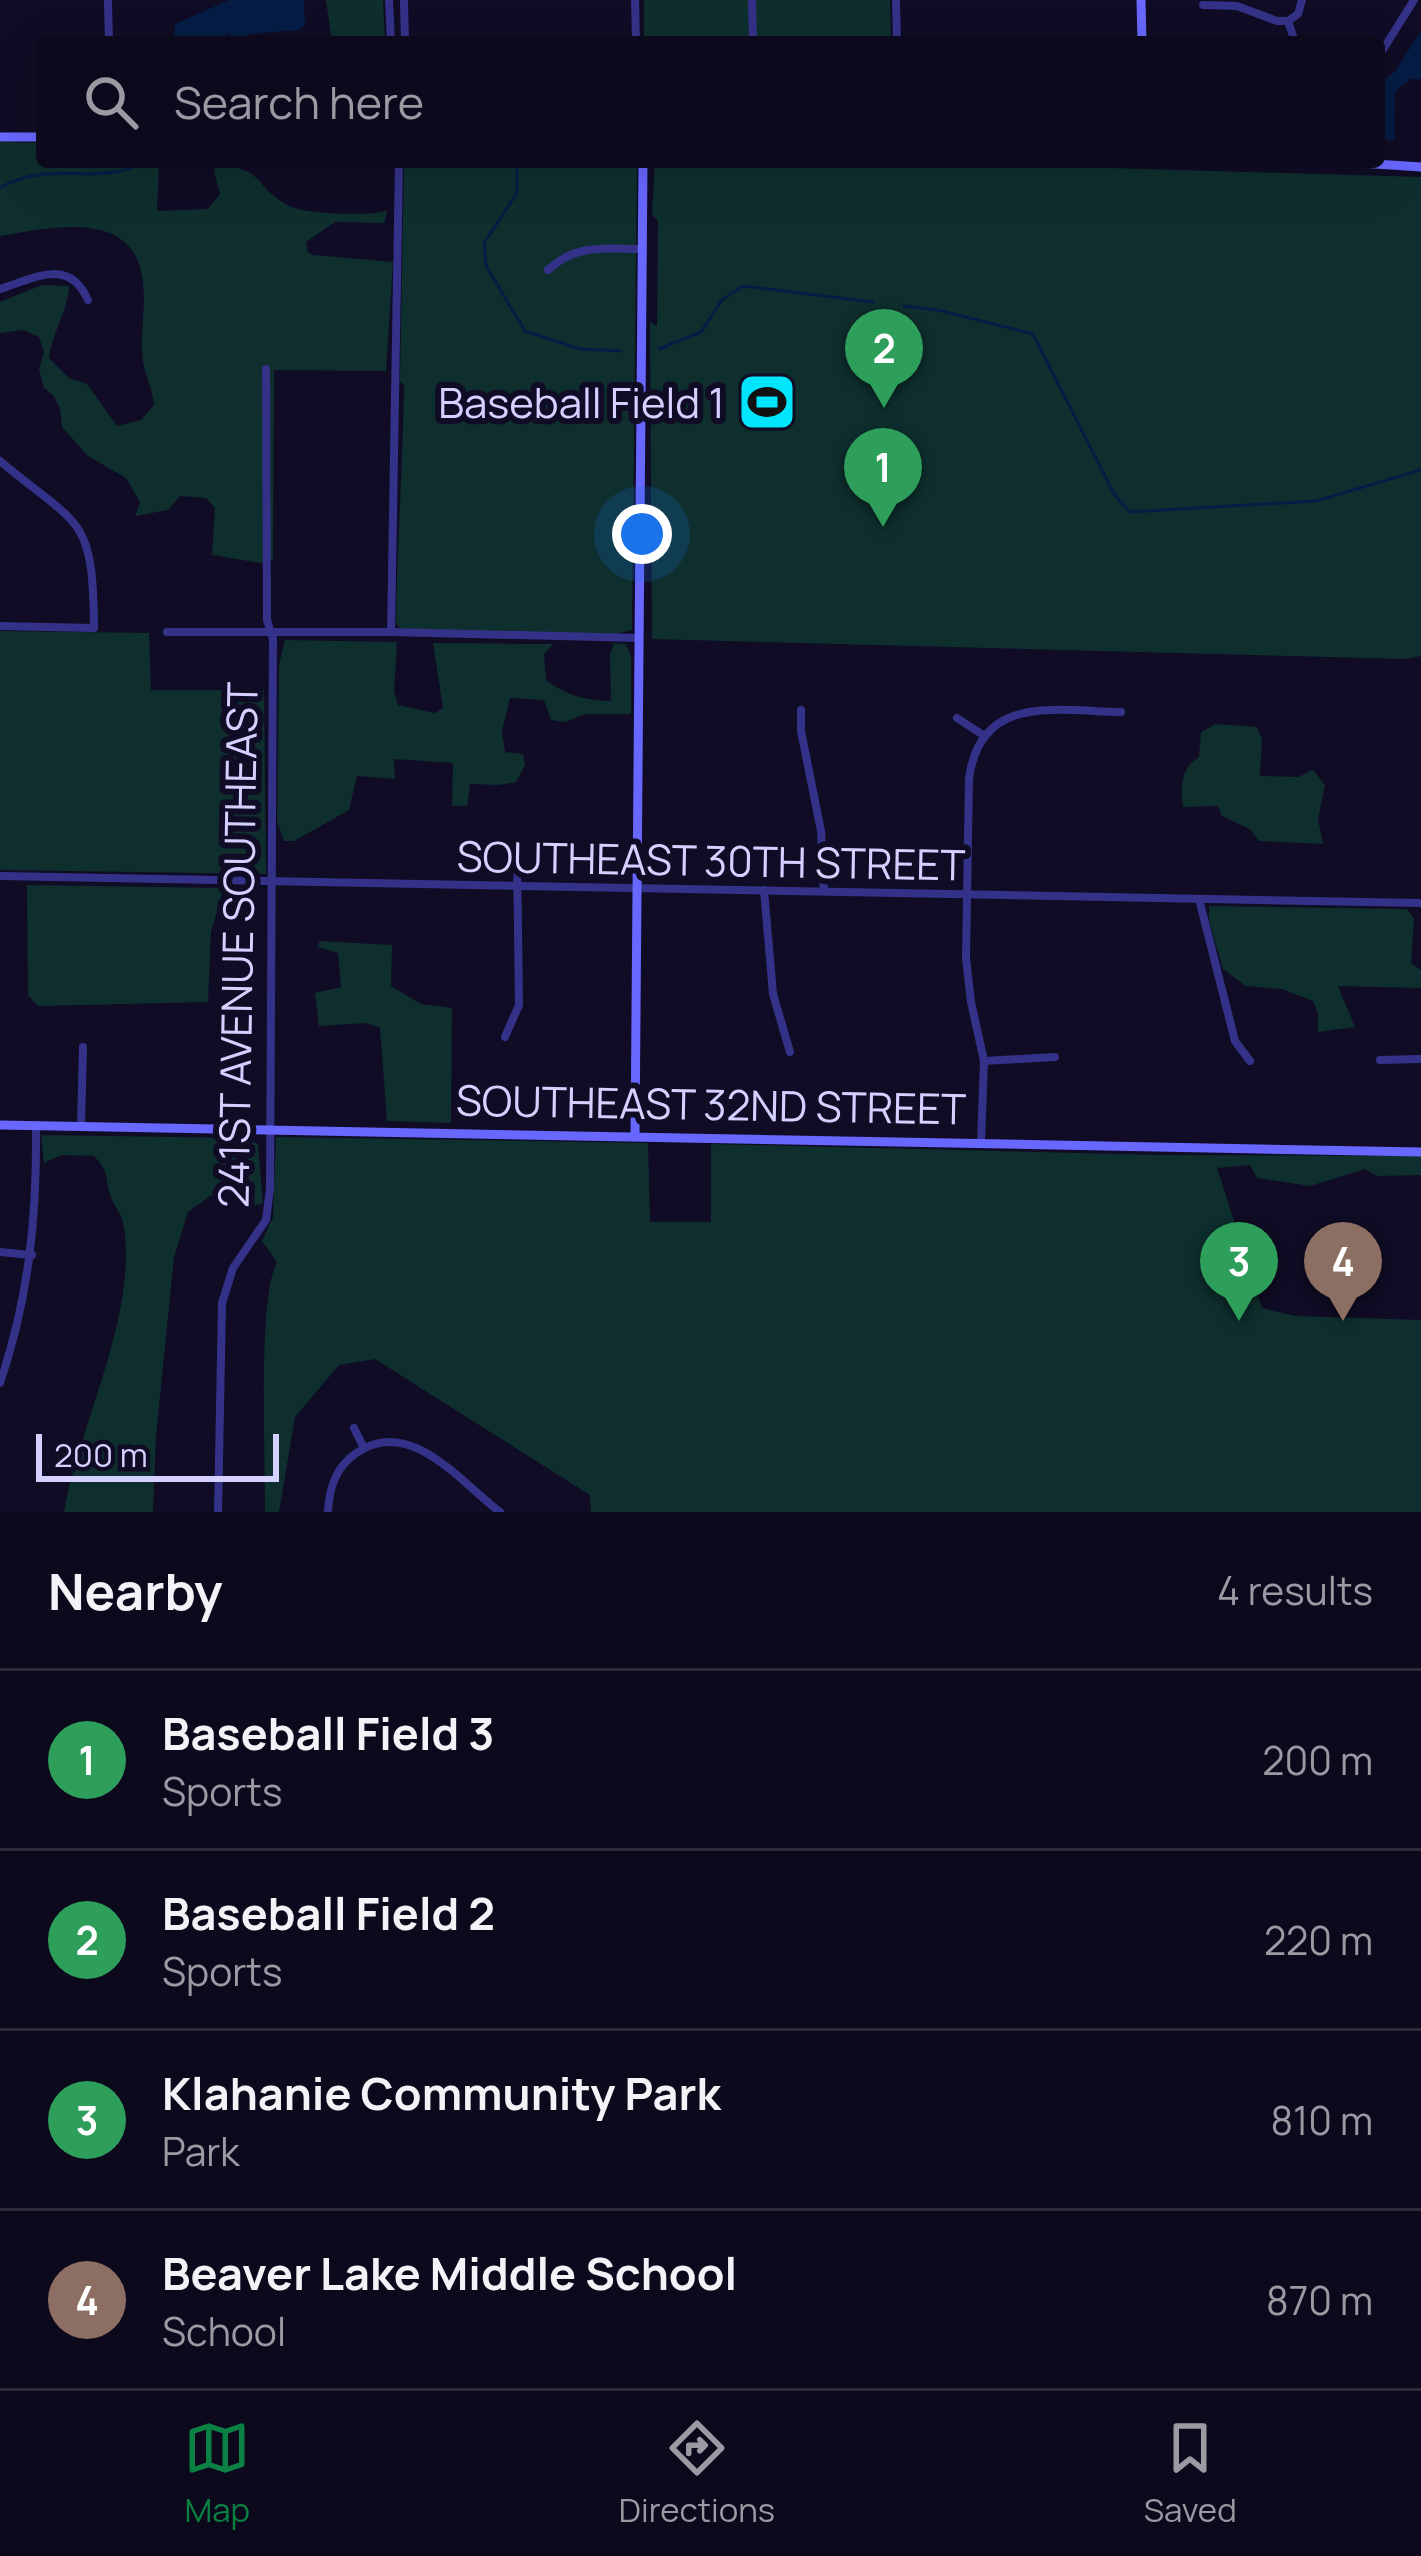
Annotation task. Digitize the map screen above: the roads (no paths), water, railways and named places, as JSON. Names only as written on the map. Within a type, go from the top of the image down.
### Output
[{"type":"street","points":[[108,0],[109,36]]},
{"type":"street","points":[[389,0],[391,36]]},
{"type":"street","points":[[404,0],[405,36]]},
{"type":"street","points":[[635,0],[636,36]]},
{"type":"street","points":[[752,0],[752,36]]},
{"type":"street","points":[[896,0],[896,36]]},
{"type":"street","points":[[1141,0],[1142,36]]},
{"type":"street","points":[[1203,5],[1237,5],[1288,21],[1298,14],[1302,0]]},
{"type":"street","points":[[1385,46],[1414,0]]},
{"type":"street","points":[[1288,21],[1293,36]]},
{"type":"street","points":[[0,136],[36,137]]},
{"type":"street","points":[[1385,165],[1421,167]]},
{"type":"street","points":[[391,632],[399,168]]},
{"type":"street","points":[[634,1136],[643,168]]},
{"type":"street","points":[[548,270],[582,248],[644,249]]},
{"type":"street","points":[[0,289],[68,274],[77,279],[88,300]]},
{"type":"street","name":"241ST AVENUE SOUTHEAST","points":[[218,1512],[222,1304],[233,1268],[266,1220],[270,1189],[271,632],[267,620],[266,369]]},
{"type":"street","points":[[0,461],[58,503],[78,527],[91,556],[94,628],[0,626]]},
{"type":"street","points":[[167,632],[639,638]]},
{"type":"street","points":[[801,710],[819,817],[824,891]]},
{"type":"street","points":[[981,1142],[984,1061],[968,982],[969,779],[974,750],[983,735],[1017,713],[1121,712]]},
{"type":"street","points":[[957,718],[983,735]]},
{"type":"street","points":[[505,1037],[519,1005],[517,852]]},
{"type":"street","name":"SOUTHEAST 30TH STREET","points":[[0,877],[1421,903]]},
{"type":"street","points":[[764,890],[773,994],[790,1052]]},
{"type":"street","points":[[1198,899],[1235,1041],[1250,1061]]},
{"type":"street","points":[[81,1127],[83,1047]]},
{"type":"street","points":[[984,1061],[1055,1057]]},
{"type":"street","points":[[1380,1060],[1421,1059]]},
{"type":"street","name":"SOUTHEAST 32ND STREET","points":[[0,1126],[1421,1152]]},
{"type":"street","points":[[0,1383],[19,1329],[32,1255],[36,1126]]},
{"type":"street","points":[[0,1252],[32,1255]]},
{"type":"street","points":[[354,1428],[365,1448]]},
{"type":"street","points":[[328,1512],[342,1466],[365,1448],[402,1443],[420,1449],[500,1512]]},
{"type":"water","points":[[229,0],[304,0],[305,25],[299,30],[174,36],[175,24]]},
{"type":"water","points":[[1421,31],[1421,79],[1411,79],[1395,91],[1394,140],[1385,139],[1385,80]]},
{"type":"waterway","points":[[0,188],[37,175],[129,168]]},
{"type":"waterway","points":[[517,168],[517,193],[484,243],[486,266],[525,331],[580,349],[621,351]]},
{"type":"waterway","points":[[659,349],[701,332],[722,300],[743,286],[873,302]]},
{"type":"waterway","points":[[904,306],[1033,334],[1114,494],[1130,512],[1316,501],[1421,470]]},
{"type":"place","name":"Baseball Field 1","points":[[767,402]]},
{"type":"place","name":"Baseball Field 2","points":[[884,408]]},
{"type":"place","name":"Baseball Field 3","points":[[883,527]]},
{"type":"place","name":"Klahanie Community Park","points":[[1239,1321]]},
{"type":"place","name":"Beaver Lake Middle School","points":[[1343,1321]]}]
